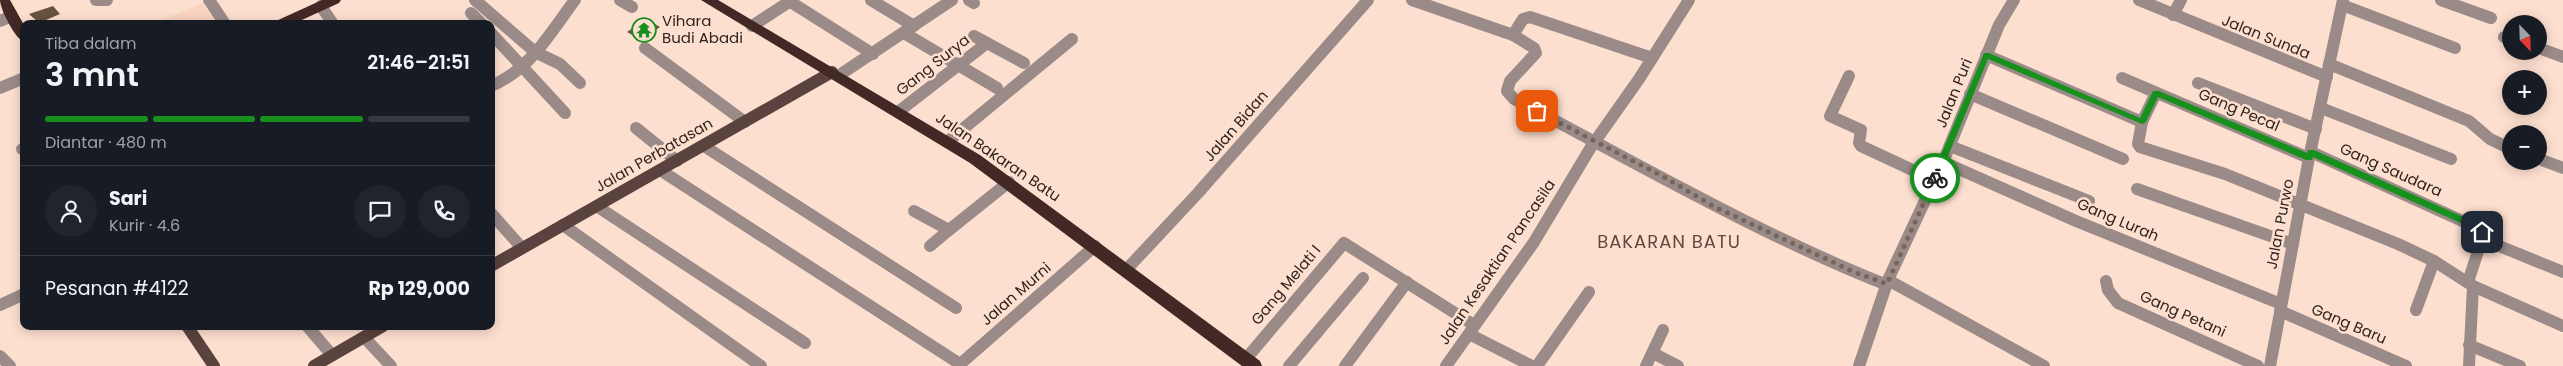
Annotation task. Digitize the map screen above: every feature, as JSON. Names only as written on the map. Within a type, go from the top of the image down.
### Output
[{"type":"highway","points":[[3,0],[6,19],[20,33]]},
{"type":"highway","points":[[290,20],[334,0]]},
{"type":"highway","name":"Jalan Bakaran Batu","points":[[714,1],[752,26],[947,142],[1009,182],[1250,363]]},
{"type":"main road","name":"Jalan Perbatasan","points":[[495,264],[745,122],[835,74]]},
{"type":"main road","points":[[190,330],[214,366]]},
{"type":"main road","points":[[314,366],[376,330]]},
{"type":"street","points":[[96,0],[107,0]]},
{"type":"street","points":[[209,0],[222,20]]},
{"type":"street","points":[[475,0],[535,52],[560,64],[580,83]]},
{"type":"street","points":[[495,84],[524,66],[546,42],[575,0]]},
{"type":"street","points":[[620,0],[632,7]]},
{"type":"street","points":[[871,0],[914,26]]},
{"type":"street","points":[[835,74],[872,54],[952,0]]},
{"type":"street","name":"Jalan Bidan","points":[[1126,270],[1198,194],[1368,0]]},
{"type":"street","points":[[1412,0],[1512,35],[1534,48],[1536,53],[1510,81],[1507,87],[1509,95],[1522,104],[1664,177],[1713,206],[1854,272],[1888,282],[2044,366]]},
{"type":"street","name":"Jalan Kesaktian Pancasila","points":[[1446,366],[1534,242],[1596,141],[1689,0]]},
{"type":"street","name":"Jalan Puri","points":[[1859,366],[1888,282],[1944,162],[1998,28],[2014,0]]},
{"type":"street","name":"Jalan Sunda","points":[[2141,0],[2173,15],[2327,77]]},
{"type":"street","points":[[2173,15],[2181,0]]},
{"type":"street","points":[[2441,0],[2491,18]]},
{"type":"street","points":[[752,26],[790,1],[872,54]]},
{"type":"street","points":[[2342,3],[2455,48]]},
{"type":"street","name":"Jalan Purwo","points":[[2270,366],[2300,203],[2342,3]]},
{"type":"street","points":[[321,6],[330,20]]},
{"type":"street","points":[[471,13],[478,20]]},
{"type":"street","points":[[1512,35],[1522,19],[1530,17],[1652,58]]},
{"type":"street","points":[[904,33],[997,88]]},
{"type":"street","points":[[974,36],[1024,64]]},
{"type":"street","points":[[495,37],[524,66],[565,113]]},
{"type":"street","points":[[947,142],[1072,40]]},
{"type":"street","name":"Gang Surya","points":[[898,112],[987,43]]},
{"type":"street","points":[[645,48],[745,122]]},
{"type":"street","points":[[2548,51],[2563,56]]},
{"type":"street","points":[[1986,55],[2142,122]]},
{"type":"street","points":[[2329,64],[2469,121],[2490,139],[2502,145]]},
{"type":"street","points":[[1849,76],[1830,116],[1861,130],[1859,143],[1861,146],[1934,180]]},
{"type":"street","name":"Gang Pecal","points":[[2122,78],[2310,155]]},
{"type":"street","points":[[0,88],[20,80]]},
{"type":"street","points":[[2198,83],[2316,129]]},
{"type":"street","points":[[2156,93],[2142,122],[2138,144],[2140,147],[2218,172],[2300,203],[2434,261],[2470,284],[2563,326]]},
{"type":"street","points":[[1970,94],[2123,159]]},
{"type":"street","points":[[2321,108],[2451,159]]},
{"type":"street","points":[[636,128],[677,161]]},
{"type":"street","points":[[704,146],[956,308]]},
{"type":"street","points":[[1950,146],[2089,201]]},
{"type":"street","name":"Gang Saudara","points":[[2310,155],[2476,226],[2482,236],[2563,272]]},
{"type":"street","name":"Gang Lurah","points":[[1944,162],[2076,221],[2280,308]]},
{"type":"street","points":[[2547,162],[2563,168]]},
{"type":"street","points":[[660,170],[959,365]]},
{"type":"street","points":[[930,246],[1009,182]]},
{"type":"street","points":[[2137,189],[2293,244]]},
{"type":"street","points":[[598,206],[806,344]]},
{"type":"street","points":[[914,211],[949,230]]},
{"type":"street","points":[[495,218],[522,248]]},
{"type":"street","points":[[563,225],[761,366]]},
{"type":"street","points":[[2469,366],[2470,284],[2482,236]]},
{"type":"street","name":"Gang Melati I","points":[[1250,363],[1343,243],[1407,282]]},
{"type":"street","name":"Jalan Murni","points":[[959,365],[1096,246]]},
{"type":"street","points":[[2416,310],[2434,261]]},
{"type":"street","points":[[1289,366],[1363,278]]},
{"type":"street","name":"Gang Petani","points":[[2106,281],[2108,290],[2118,303],[2258,366]]},
{"type":"street","points":[[1345,366],[1407,282],[1472,329],[1532,366]]},
{"type":"street","points":[[1537,366],[1589,292]]},
{"type":"street","points":[[0,305],[20,296]]},
{"type":"street","name":"Gang Baru","points":[[2280,308],[2406,366]]},
{"type":"street","points":[[310,330],[332,355]]},
{"type":"street","points":[[1646,366],[1663,330]]},
{"type":"street","points":[[364,337],[391,366]]},
{"type":"street","points":[[2469,345],[2520,366]]},
{"type":"street","points":[[1653,353],[1678,366]]},
{"type":"street","points":[[0,356],[10,366]]},
{"type":"shaded area","points":[[202,3],[214,20],[163,20]]},
{"type":"building","points":[[53,6],[60,14],[46,20],[36,20],[29,14]]},
{"type":"building","name":"Vihara Budi Abadi","points":[[646,19],[660,27],[641,40],[627,32]]},
{"type":"way so far","points":[[1537,111],[1596,141],[1611,151],[1627,157],[1702,198],[1713,206],[1747,220],[1854,272],[1887,284],[1935,178]]},
{"type":"place","name":"Vihara Budi Abadi","points":[[644,30]]},
{"type":"district","name":"BAKARAN BATU","points":[[1669,242]]},
{"type":"route","points":[[1935,178],[1944,162],[1986,55],[2142,122],[2156,93],[2309,158],[2311,152],[2476,226],[2482,232]]}]
